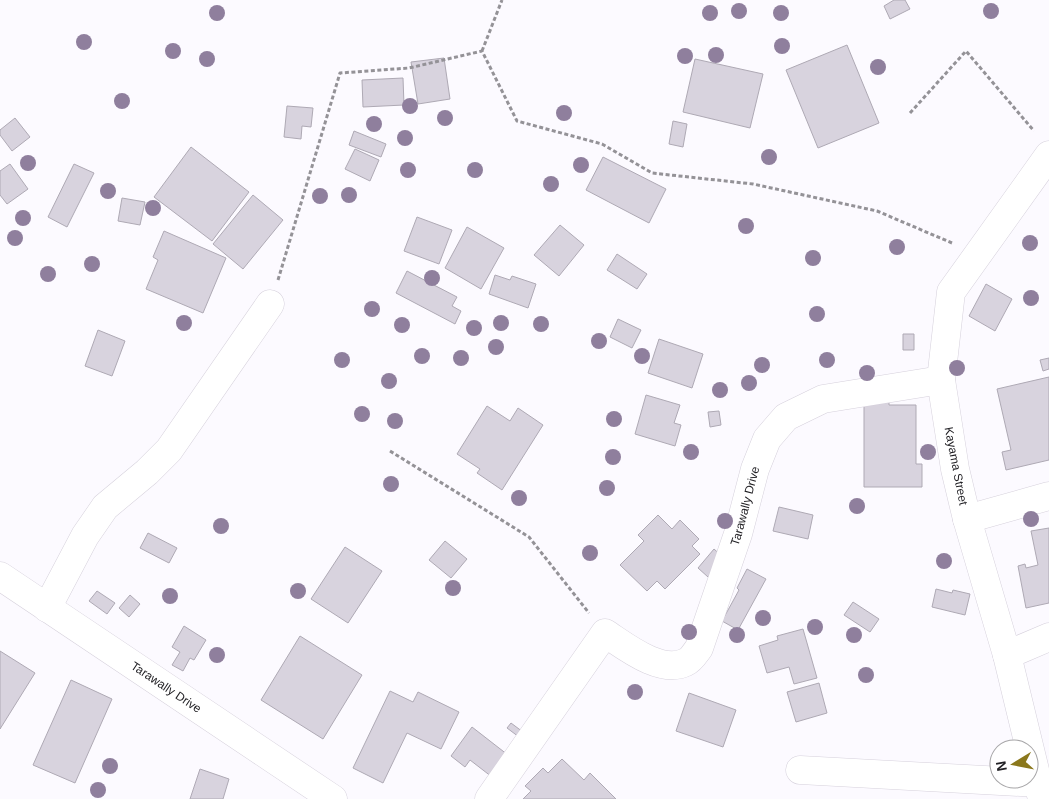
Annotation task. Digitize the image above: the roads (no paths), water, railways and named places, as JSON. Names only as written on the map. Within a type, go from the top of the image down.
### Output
[{"type":"street","name":"Kayama Street","points":[[1041,791],[1007,655],[967,519],[955,469],[941,380],[951,292],[977,254],[1043,144]]},
{"type":"street","points":[[47,608],[85,536],[105,507],[147,472],[168,450],[270,304]]},
{"type":"street","name":"Tarawally Drive","points":[[489,799],[605,633],[651,662],[669,666],[686,662],[699,648],[738,534],[755,469],[767,439],[786,417],[823,399],[941,380]]},
{"type":"street","points":[[967,519],[1049,496]]},
{"type":"street","name":"Tarawally Drive","points":[[0,576],[333,799]]},
{"type":"street","points":[[1007,655],[1049,637]]},
{"type":"street","points":[[800,770],[1041,791]]}]
